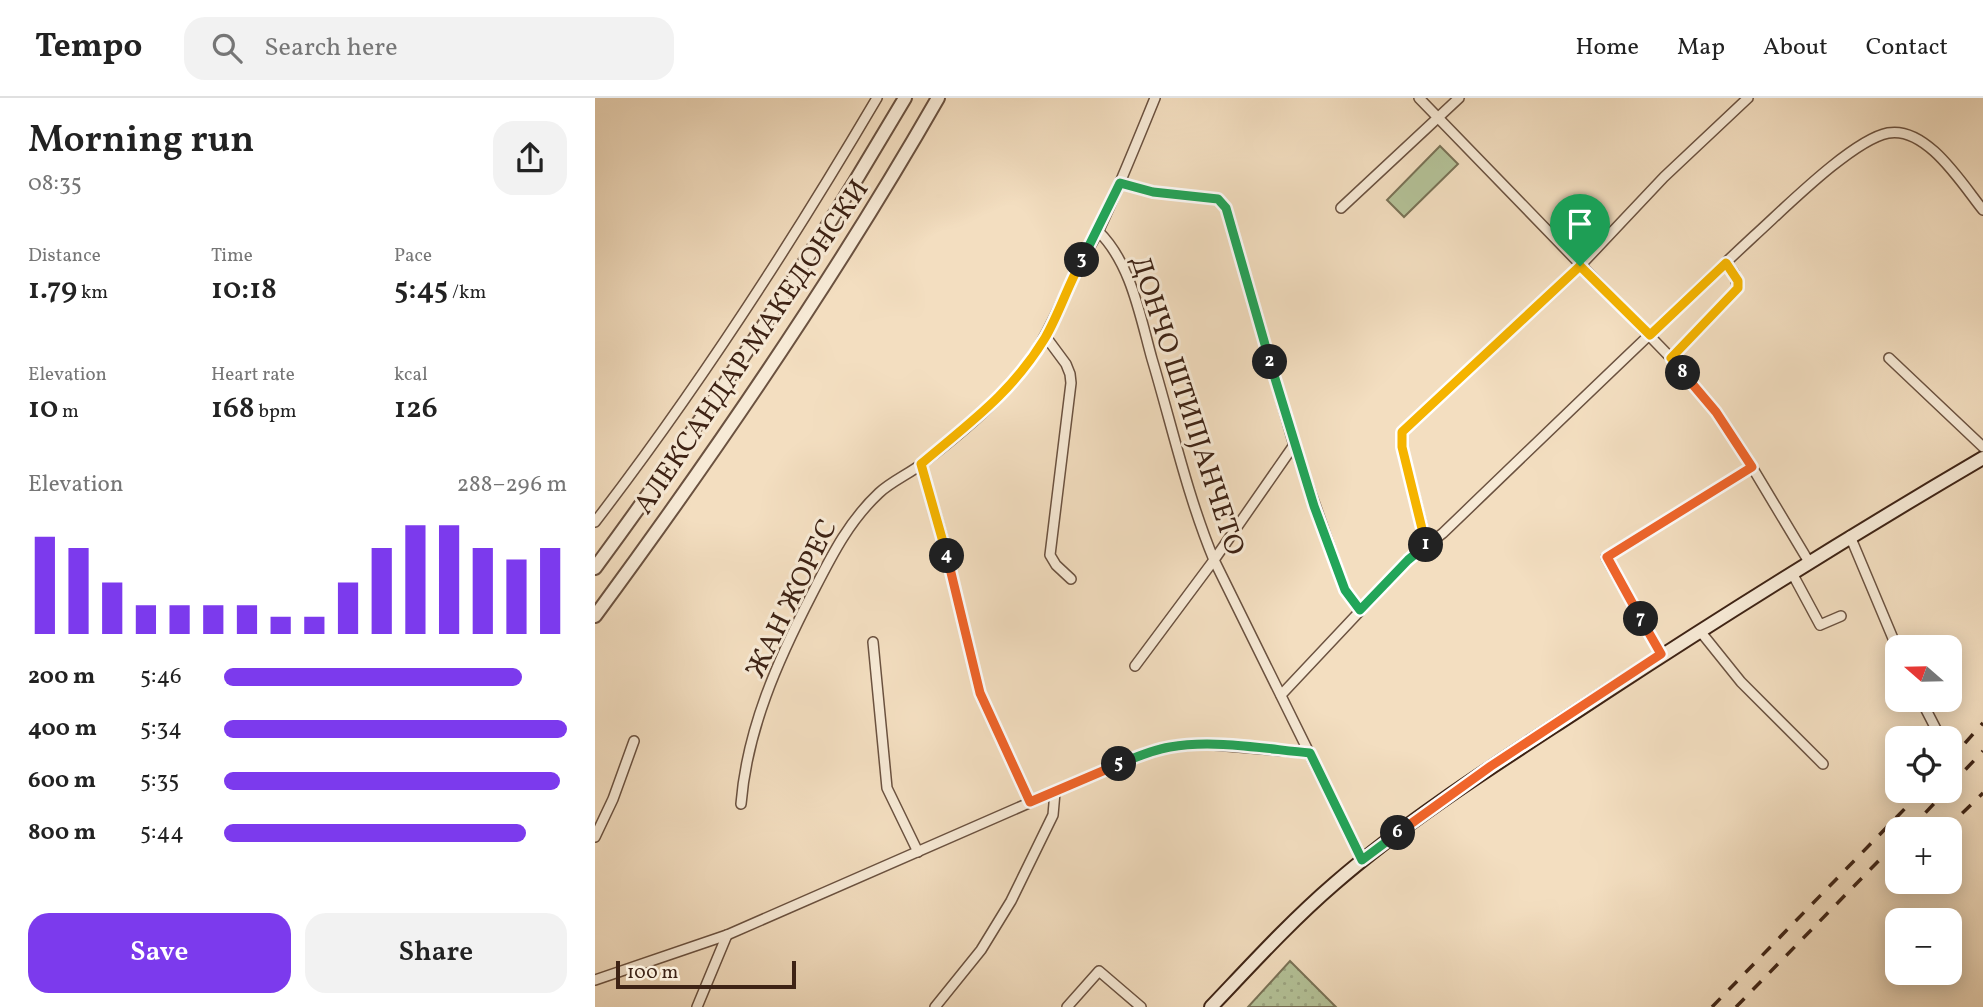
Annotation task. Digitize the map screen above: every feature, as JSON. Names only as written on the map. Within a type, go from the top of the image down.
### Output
[{"type":"street","points":[[597,515],[743,312],[819,195],[877,98]]},
{"type":"street","name":"АЛЕКСАНДАР МАКЕДОНСКИ","points":[[595,568],[666,472],[760,332],[905,98]]},
{"type":"street","name":"АЛЕКСАНДАР МАКЕДОНСКИ","points":[[595,616],[761,383],[904,157],[938,98]]},
{"type":"street","name":"ЖАН ЖОРЕС","points":[[741,804],[751,741],[767,696],[790,636],[839,542],[858,514],[881,491],[921,464],[1001,396],[1046,337],[1120,183],[1155,98]]},
{"type":"street","points":[[1419,98],[1671,358],[1716,412],[1809,562]]},
{"type":"street","points":[[1341,208],[1459,98]]},
{"type":"street","points":[[1427,546],[1402,447],[1402,432],[1580,266],[1664,177],[1748,98]]},
{"type":"street","points":[[1281,695],[1408,560],[1443,533],[1726,263],[1838,162],[1869,140],[1889,133],[1910,136],[1935,152],[1983,210]]},
{"type":"street","points":[[1120,183],[1153,192],[1218,199],[1226,208],[1294,445],[1345,590],[1360,610]]},
{"type":"street","name":"ДОНЧО ШТИПЈАНЧЕТО","points":[[1098,231],[1110,243],[1135,296],[1186,481],[1199,524],[1214,560],[1362,860]]},
{"type":"street","points":[[1671,358],[1738,288],[1738,281],[1726,263]]},
{"type":"street","points":[[1046,337],[1070,374],[1050,555],[1071,579]]},
{"type":"street","points":[[1889,358],[1983,447]]},
{"type":"street","points":[[1135,666],[1214,560],[1294,445]]},
{"type":"street","points":[[1211,1007],[1302,914],[1362,860],[1491,766],[1661,654],[1850,536],[1983,458]]},
{"type":"street","points":[[921,464],[944,542],[980,693],[1030,802]]},
{"type":"street","points":[[1661,654],[1607,557],[1752,467]]},
{"type":"street","points":[[1850,536],[1892,635]]},
{"type":"street","points":[[1792,573],[1821,625],[1841,616]]},
{"type":"street","points":[[1700,631],[1741,682],[1823,764]]},
{"type":"street","points":[[873,642],[887,788],[918,852]]},
{"type":"street","points":[[595,837],[613,799],[634,741]]},
{"type":"street","points":[[595,980],[727,935],[1144,754],[1174,746],[1202,744],[1310,753]]},
{"type":"street","points":[[935,1007],[981,950],[1011,901],[1053,815],[1055,792]]},
{"type":"street","points":[[697,1007],[727,935]]},
{"type":"street","points":[[1067,1007],[1098,971],[1141,1007]]},
{"type":"green space","points":[[1440,146],[1458,164],[1404,217],[1387,200]]},
{"type":"green space","points":[[1290,961],[1336,1007],[1248,1007]]},
{"type":"railway","points":[[1962,746],[1983,723]]},
{"type":"railway","points":[[1962,773],[1983,751]]},
{"type":"railway","points":[[1958,817],[1983,793]]},
{"type":"railway","points":[[1712,1007],[1910,803]]},
{"type":"railway","points":[[1921,817],[1935,803]]},
{"type":"railway","points":[[1736,1007],[1885,854]]},
{"type":"route","points":[[1120,183],[1153,192],[1218,199],[1226,208],[1314,506],[1345,590],[1360,610],[1408,560],[1427,546],[1402,447],[1402,432],[1580,266],[1650,335],[1726,263],[1738,281],[1734,294],[1671,358],[1716,412],[1752,467],[1607,557],[1661,654],[1491,766],[1362,860],[1310,753],[1202,744],[1161,748],[1030,802],[980,693],[944,542],[921,464],[1001,396],[1046,337],[1120,183]]}]
